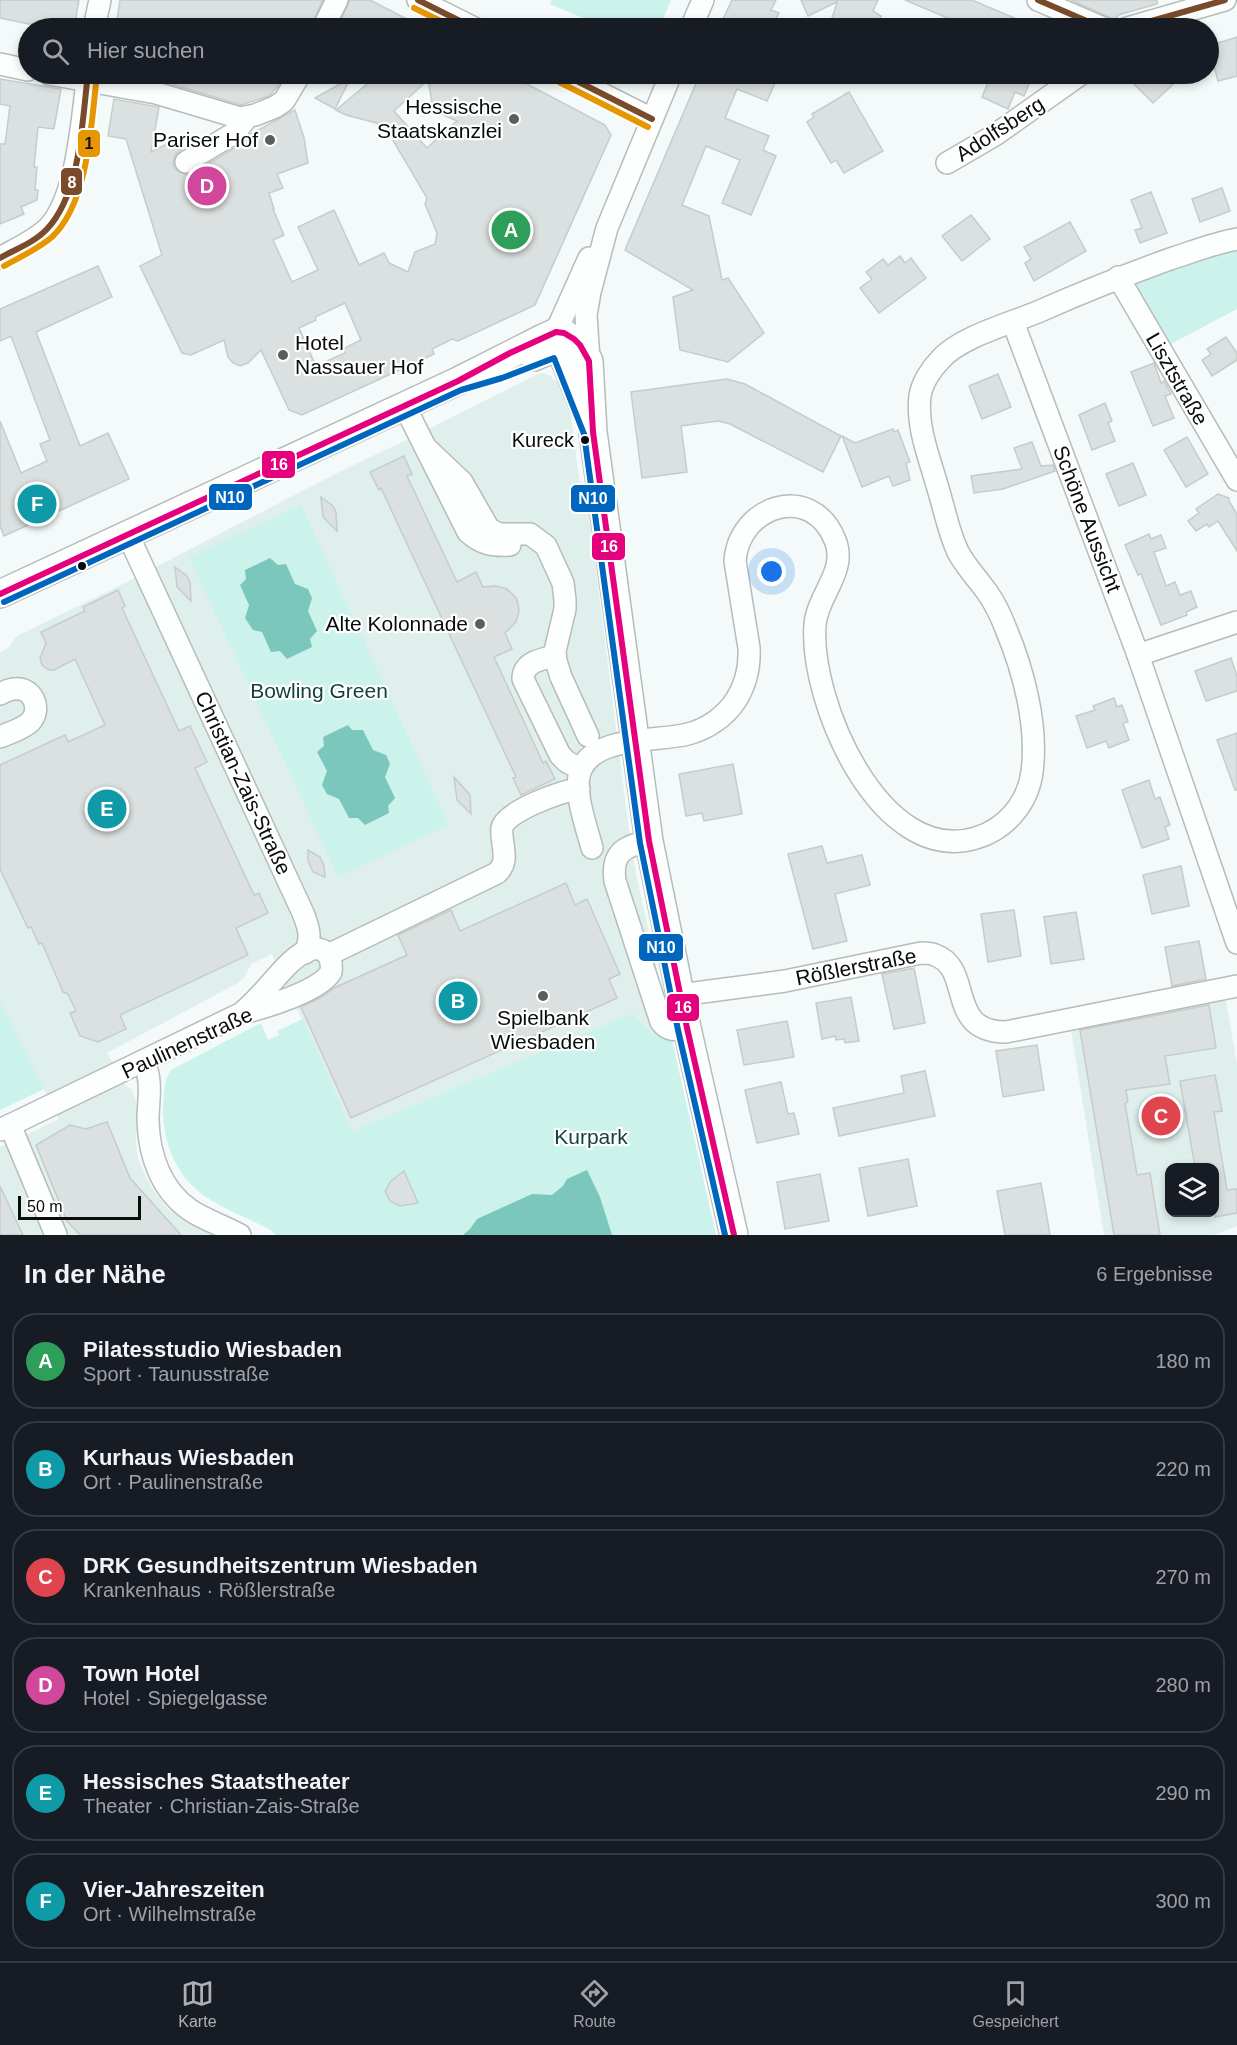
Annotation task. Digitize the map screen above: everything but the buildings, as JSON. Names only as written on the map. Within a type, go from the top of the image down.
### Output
[{"type":"main road","points":[[562,338],[593,432]]},
{"type":"main road","points":[[0,594],[458,381],[499,370],[562,338],[580,345],[589,361],[593,432],[649,841],[687,1028],[734,1235]]},
{"type":"street","points":[[96,18],[100,0]]},
{"type":"street","points":[[328,18],[337,0]]},
{"type":"street","points":[[418,0],[454,18]]},
{"type":"street","points":[[696,18],[704,0]]},
{"type":"street","points":[[1038,0],[1080,18]]},
{"type":"street","points":[[1162,18],[1225,0]]},
{"type":"street","points":[[0,64],[18,68]]},
{"type":"street","points":[[0,258],[48,228],[56,219],[66,199],[78,143],[86,84]]},
{"type":"street","points":[[117,84],[240,118],[275,107],[284,101],[294,84]]},
{"type":"street","points":[[583,84],[652,119]]},
{"type":"street","points":[[562,338],[576,285],[607,228],[667,84]]},
{"type":"street","name":"Adolfsberg","points":[[947,163],[995,135],[1067,84]]},
{"type":"street","points":[[186,162],[236,132],[247,117]]},
{"type":"street","points":[[589,361],[586,315],[607,228]]},
{"type":"street","points":[[592,848],[579,789],[581,768],[587,760],[601,750],[620,743],[686,735],[700,730],[712,724],[733,705],[745,684],[750,660],[735,561],[739,541],[751,523],[764,513],[779,507],[796,506],[805,508],[820,518],[837,544],[839,563],[816,613],[815,646],[821,679],[844,748],[861,779],[878,800],[899,819],[932,838],[945,842],[972,840],[1002,825],[1015,812],[1027,791],[1032,768],[1032,743],[1026,693],[1014,648],[996,606],[966,565],[952,538],[925,442],[920,394],[929,374],[942,356],[968,340],[1118,277],[1216,243],[1237,239]]},
{"type":"street","name":"Lisztstraße","points":[[1118,277],[1237,480]]},
{"type":"street","points":[[562,338],[590,292]]},
{"type":"street","name":"Schöne Aussicht","points":[[1013,322],[1229,893],[1237,943]]},
{"type":"street","points":[[404,405],[468,532],[477,540],[488,545],[522,543],[546,546],[563,583],[566,600],[555,656],[561,677],[588,736]]},
{"type":"street","name":"Christian-Zais-Straße","points":[[128,535],[303,913],[310,934],[305,953]]},
{"type":"street","points":[[1138,655],[1237,622]]},
{"type":"street","points":[[555,656],[529,666],[523,674],[525,684],[560,755],[567,762],[581,768]]},
{"type":"street","points":[[0,694],[21,689],[32,697],[36,709],[28,724],[0,737]]},
{"type":"street","points":[[242,1013],[292,959],[305,953],[321,950],[328,955],[497,873],[504,862],[502,827],[507,818],[556,794],[579,789]]},
{"type":"street","points":[[649,841],[633,844],[619,855],[614,869],[615,881],[661,1022],[673,1031],[687,1028]]},
{"type":"street","name":"Rößlerstraße","points":[[680,995],[785,981],[921,953],[934,954],[944,960],[952,970],[972,1020],[981,1028],[993,1032],[1006,1032],[1237,986]]},
{"type":"street","name":"Paulinenstraße","points":[[5,1128],[242,1013],[273,1005],[326,980],[332,968],[328,955]]},
{"type":"street","points":[[144,1062],[150,1079],[148,1121],[151,1148],[159,1172],[173,1195],[191,1210],[240,1235]]},
{"type":"street","points":[[5,1128],[56,1235]]},
{"type":"shaded area","points":[[543,373],[558,383],[569,401],[579,479],[588,507],[632,854],[671,1036],[656,1035],[644,1027],[633,1013],[352,1131],[272,954],[251,964],[244,978],[236,984],[107,1053],[135,1098],[137,1154],[152,1188],[168,1209],[218,1235],[0,1235],[0,1147],[59,1119],[0,1001],[0,652],[8,648],[17,636],[339,472]]},
{"type":"shaded area","points":[[270,558],[278,565],[286,564],[295,584],[308,589],[312,598],[308,611],[317,631],[310,639],[312,647],[287,659],[280,651],[271,652],[262,632],[253,630],[245,618],[249,605],[240,585],[246,579],[245,570]]},
{"type":"shaded area","points":[[348,725],[352,730],[363,730],[373,750],[386,755],[390,764],[385,777],[395,798],[388,806],[389,813],[365,825],[358,818],[349,818],[339,799],[327,794],[322,785],[327,771],[317,752],[324,746],[323,737]]},
{"type":"shaded area","points":[[1225,995],[1237,1064],[1237,1226],[1214,1235],[1104,1235],[1070,1024]]},
{"type":"shaded area","points":[[587,1170],[600,1197],[612,1235],[463,1235],[477,1219],[532,1194],[552,1195],[563,1186],[567,1179]]},
{"type":"green space","points":[[552,0],[671,0],[663,18],[583,18],[550,4]]},
{"type":"green space","points":[[1237,248],[1237,309],[1169,345],[1136,291],[1137,281],[1219,252]]},
{"type":"green space","name":"Bowling Green","points":[[301,505],[449,825],[338,877],[189,557]]},
{"type":"green space","points":[[0,1001],[44,1089],[0,1110]]},
{"type":"green space","name":"Kurpark","points":[[633,1013],[649,1030],[671,1036],[716,1235],[276,1235],[271,1230],[213,1202],[189,1183],[172,1155],[167,1139],[163,1116],[164,1094],[171,1070],[261,1023],[268,1040],[279,1035],[277,1031],[303,1019],[352,1131]]},
{"type":"transit line","name":"8","points":[[418,0],[454,18]]},
{"type":"transit line","name":"8","points":[[1038,0],[1080,18]]},
{"type":"transit line","name":"8","points":[[1162,18],[1225,0]]},
{"type":"transit line","name":"1","points":[[414,8],[434,18]]},
{"type":"transit line","name":"8","points":[[0,258],[42,234],[58,214],[67,196],[78,155],[87,84]]},
{"type":"transit line","name":"1","points":[[4,266],[52,237],[74,204],[86,161],[96,84]]},
{"type":"transit line","name":"1","points":[[563,84],[648,127]]},
{"type":"transit line","name":"8","points":[[583,84],[652,119]]},
{"type":"transit line","name":"16","points":[[556,332],[564,333],[574,339],[589,361],[593,432],[649,841],[687,1028],[734,1235]]},
{"type":"transit line","name":"16","points":[[0,594],[458,381],[556,332]]},
{"type":"transit line","name":"N10","points":[[4,602],[461,390],[502,378],[554,358],[584,434],[640,843],[678,1030],[725,1235]]},
{"type":"place","name":"Hessische Staatskanzlei","points":[[514,119]]},
{"type":"place","name":"Pariser Hof","points":[[270,140]]},
{"type":"place","name":"Town Hotel","points":[[207,186]]},
{"type":"place","name":"Pilatesstudio Wiesbaden","points":[[511,230]]},
{"type":"place","name":"Hotel Nassauer Hof","points":[[283,355]]},
{"type":"place","name":"Kureck","points":[[585,440]]},
{"type":"place","name":"Vier-Jahreszeiten","points":[[37,504]]},
{"type":"place","name":"Alte Kolonnade","points":[[480,624]]},
{"type":"place","name":"Hessisches Staatstheater","points":[[107,809]]},
{"type":"place","name":"Spielbank Wiesbaden","points":[[543,996]]},
{"type":"place","name":"Kurhaus Wiesbaden","points":[[458,1001]]},
{"type":"place","name":"DRK Gesundheitszentrum Wiesbaden","points":[[1161,1116]]}]
